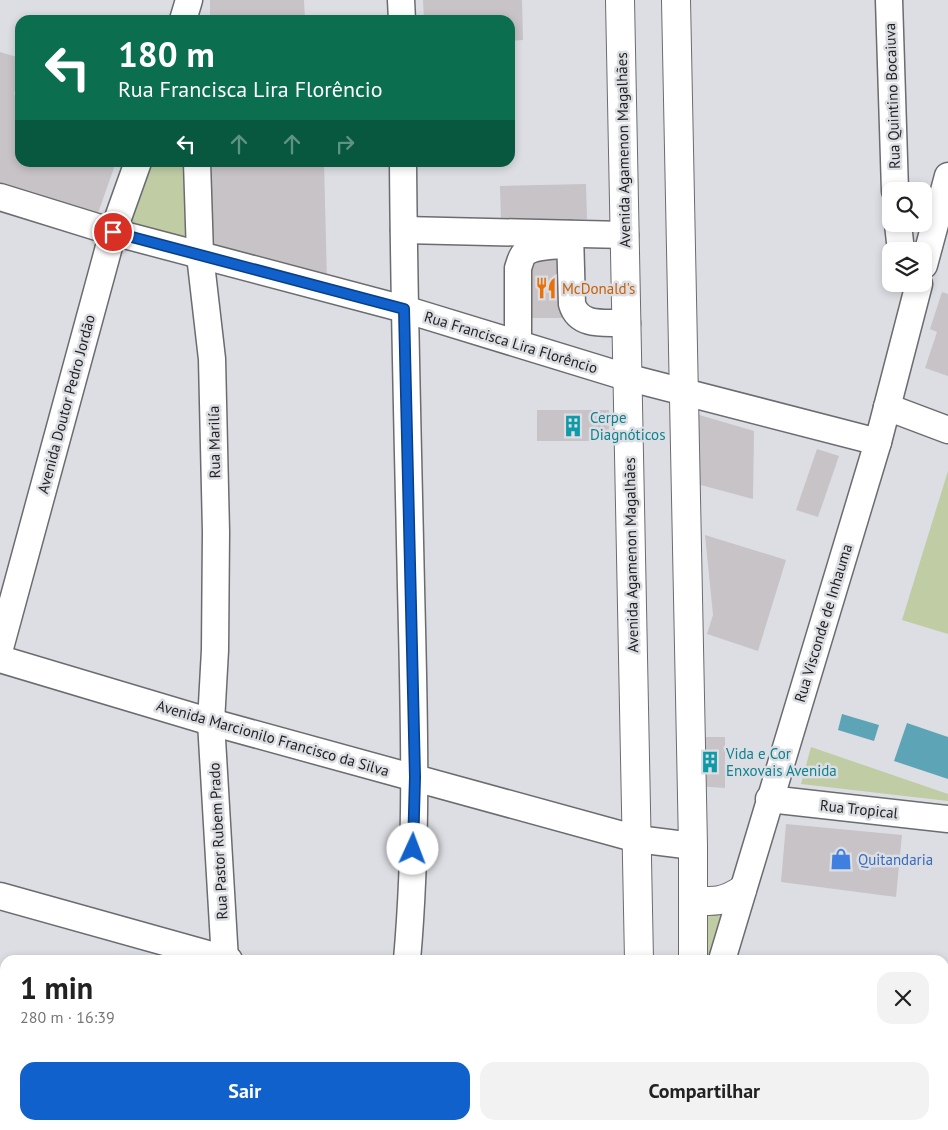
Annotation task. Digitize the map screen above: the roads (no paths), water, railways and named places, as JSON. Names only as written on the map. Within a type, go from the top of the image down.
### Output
[{"type":"main road","name":"Avenida Agamenon Magalhães","points":[[620,0],[639,955]]},
{"type":"main road","points":[[676,0],[693,846],[693,955]]},
{"type":"main road","points":[[693,900],[721,901],[730,898],[742,890]]},
{"type":"street","points":[[185,15],[191,0]]},
{"type":"street","points":[[191,0],[192,15]]},
{"type":"street","points":[[401,0],[402,15]]},
{"type":"street","name":"Rua Quintino Bocaiuva","points":[[889,0],[895,182]]},
{"type":"street","name":"Avenida Doutor Pedro Jordão","points":[[0,648],[113,232],[136,167]]},
{"type":"street","name":"Rua Marilía","points":[[198,167],[200,255],[212,359],[216,552],[215,650],[211,722]]},
{"type":"street","points":[[403,167],[404,309],[415,777],[412,905],[407,955]]},
{"type":"street","points":[[930,242],[947,180]]},
{"type":"street","name":"Rua Francisca Lira Florêncio","points":[[0,197],[113,232],[404,309],[626,377],[878,442]]},
{"type":"street","points":[[404,230],[570,239],[625,235]]},
{"type":"street","points":[[570,239],[572,304],[574,312],[582,319],[591,322],[627,323]]},
{"type":"street","points":[[518,343],[518,268],[521,259],[525,253],[532,249],[570,239]]},
{"type":"street","points":[[905,292],[908,324]]},
{"type":"street","name":"Rua Visconde de Inhauma","points":[[723,955],[878,442],[917,292]]},
{"type":"street","points":[[887,407],[948,430]]},
{"type":"street","name":"Avenida Marcionilo Francisco da Silva","points":[[0,659],[211,722],[637,839],[693,846]]},
{"type":"street","name":"Rua Pastor Rubem Prado","points":[[211,722],[226,955]]},
{"type":"street","name":"Rua Tropical","points":[[769,799],[948,819]]},
{"type":"street","points":[[0,896],[208,955]]},
{"type":"water","points":[[842,714],[879,725],[874,741],[838,730]]},
{"type":"water","points":[[907,723],[948,737],[948,779],[894,761]]},
{"type":"place","name":"McDonald's","points":[[546,288]]},
{"type":"place","name":"Cerpe Diagnóticos","points":[[573,426]]},
{"type":"place","name":"Vida e Cor Enxovais Avenida","points":[[710,762]]},
{"type":"place","name":"Quitandaria","points":[[841,859]]}]
